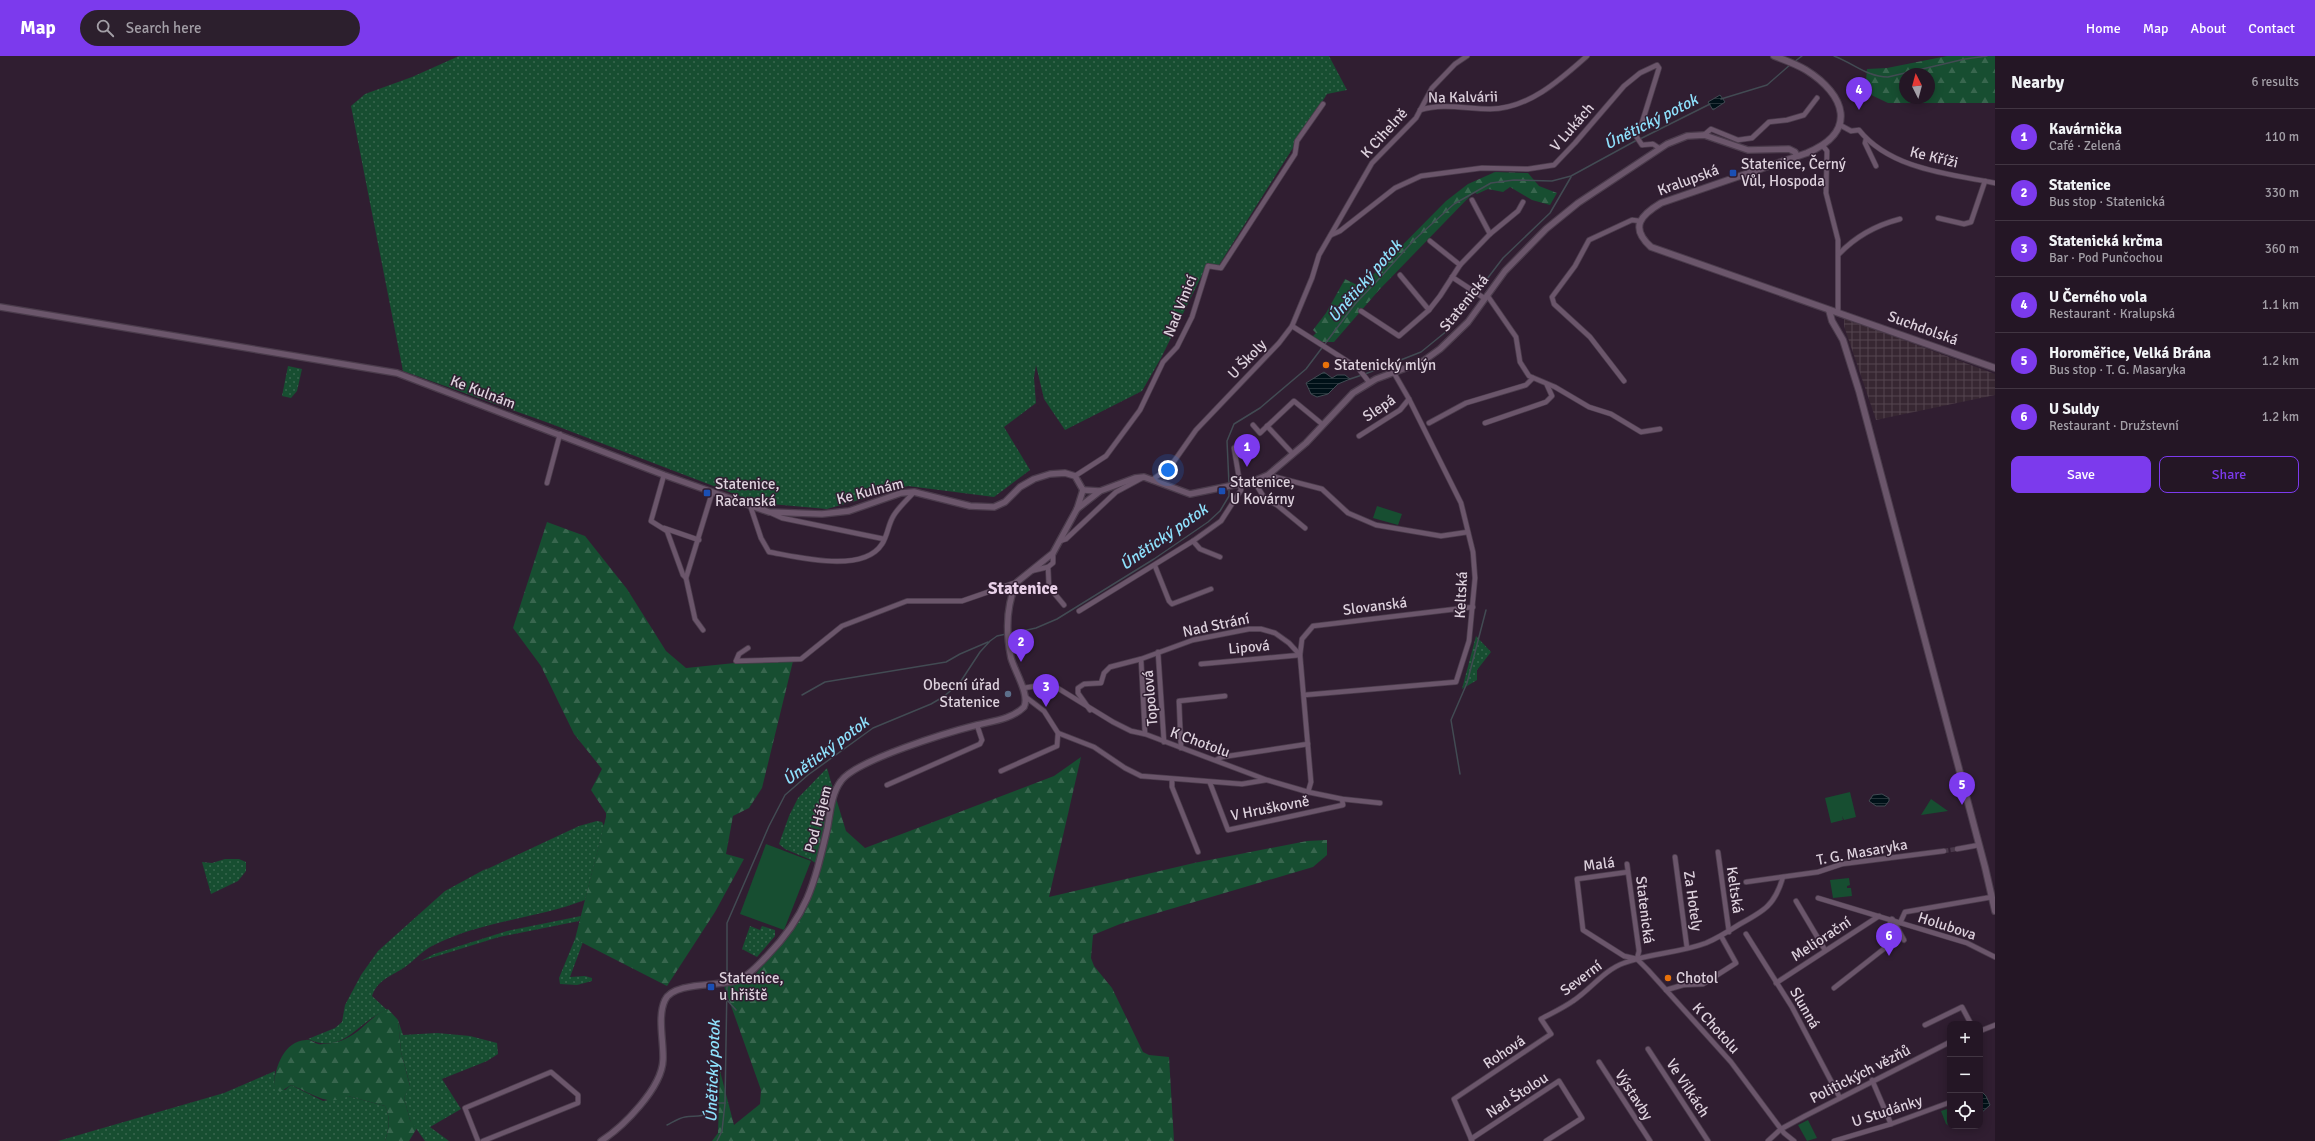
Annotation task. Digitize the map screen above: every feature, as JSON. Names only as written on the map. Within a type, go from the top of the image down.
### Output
[{"type":"main road","points":[[1774,56],[1804,68],[1819,80],[1831,94],[1840,110],[1840,125]]},
{"type":"main road","name":"Kralupská","points":[[1640,221],[1646,212],[1661,203],[1823,146],[1835,135],[1840,125]]},
{"type":"main road","points":[[1640,221],[1640,231],[1644,240],[1651,247],[1841,313]]},
{"type":"main road","points":[[1829,310],[1832,321],[1843,340],[1859,391],[1985,867],[1995,911]]},
{"type":"main road","name":"Suchdolská","points":[[1841,313],[1995,368]]},
{"type":"street","name":"K Cihelně","points":[[1331,235],[1372,163],[1416,118],[1432,88],[1455,64],[1467,56]]},
{"type":"street","name":"Na Kalvárii","points":[[1420,110],[1429,107],[1458,106],[1490,109],[1508,108],[1527,101],[1552,84],[1587,56]]},
{"type":"street","name":"V Lukách","points":[[1331,235],[1340,231],[1395,188],[1422,176],[1482,168],[1528,169],[1554,165],[1627,83],[1646,69],[1657,65],[1659,68],[1655,83],[1636,136],[1642,145],[1653,144],[1660,148]]},
{"type":"street","points":[[1704,135],[1711,129],[1732,139],[1752,138],[1769,122],[1787,120],[1804,115],[1817,98]]},
{"type":"street","name":"Nad Vinicí","points":[[1075,476],[1106,456],[1140,410],[1164,362],[1177,347],[1192,317],[1208,266],[1221,268],[1295,154],[1297,141],[1323,104]]},
{"type":"street","name":"Ke Kříži","points":[[1840,125],[1851,131],[1859,130],[1866,139],[1902,162],[1995,183]]},
{"type":"street","name":"Statenická","points":[[1144,477],[1190,494],[1254,481],[1268,475],[1293,454],[1353,392],[1368,382],[1422,362],[1440,349],[1468,322],[1505,271],[1546,229],[1578,204],[1660,148],[1687,136],[1704,135],[1748,150],[1790,149],[1795,152],[1797,156]]},
{"type":"street","points":[[1866,139],[1864,143],[1876,166]]},
{"type":"street","points":[[1823,146],[1826,151],[1826,192],[1838,240],[1841,313]]},
{"type":"street","points":[[1938,218],[1964,224],[1970,222],[1985,181]]},
{"type":"street","points":[[1472,200],[1490,234]]},
{"type":"street","points":[[1361,311],[1399,336],[1429,310],[1460,265],[1490,234],[1518,211],[1523,202]]},
{"type":"street","points":[[1839,254],[1854,240],[1872,229],[1900,219]]},
{"type":"street","points":[[1624,380],[1590,337],[1554,304],[1552,297],[1575,266],[1589,240],[1632,220],[1640,221]]},
{"type":"street","name":"U Školy","points":[[1152,480],[1170,467],[1196,430],[1279,343],[1292,326],[1312,278],[1318,255],[1331,235]]},
{"type":"street","points":[[1430,241],[1460,265]]},
{"type":"street","points":[[1400,275],[1429,310]]},
{"type":"street","points":[[1452,277],[1475,293],[1486,296],[1516,337],[1520,362],[1533,378],[1546,383],[1589,407],[1611,414],[1641,432],[1660,430]]},
{"type":"street","name":"Ke Kulnám","points":[[0,307],[397,373],[751,508],[769,512],[822,514],[849,511],[901,493],[914,492],[970,506],[994,508],[1005,502],[1020,487],[1034,479],[1050,474],[1065,473],[1075,476]]},
{"type":"street","points":[[1292,326],[1360,371],[1368,382]]},
{"type":"street","name":"Keltská","points":[[1304,695],[1456,682],[1470,642],[1474,565],[1461,503],[1394,372]]},
{"type":"street","points":[[1429,423],[1466,403],[1526,385],[1533,378]]},
{"type":"street","points":[[1486,423],[1546,402],[1552,396],[1546,383]]},
{"type":"street","name":"Slepá","points":[[1359,436],[1400,410],[1409,399]]},
{"type":"street","points":[[1253,425],[1260,433],[1294,401],[1322,424]]},
{"type":"street","points":[[1267,426],[1293,454]]},
{"type":"street","points":[[547,483],[560,434]]},
{"type":"street","points":[[1079,611],[1155,566],[1221,521],[1240,490],[1237,484],[1234,448],[1238,445],[1247,445]]},
{"type":"street","points":[[664,475],[651,521],[663,528],[699,540]]},
{"type":"street","points":[[1268,475],[1322,490],[1348,513],[1376,525],[1441,536],[1468,532]]},
{"type":"street","points":[[748,648],[740,654],[736,661],[801,659],[842,626],[907,601],[962,601],[1017,582],[1053,553],[1060,541],[1077,509],[1083,490],[1075,476]]},
{"type":"street","points":[[1077,509],[1100,491],[1135,478],[1144,477]]},
{"type":"street","points":[[1060,541],[1066,539],[1116,492],[1144,477]]},
{"type":"street","points":[[1254,481],[1265,499],[1277,505],[1305,528]]},
{"type":"street","points":[[1083,490],[1100,491]]},
{"type":"street","points":[[751,508],[761,538],[769,552],[809,560],[845,561],[867,558],[882,544],[893,516],[914,492]]},
{"type":"street","points":[[686,578],[699,540],[712,493]]},
{"type":"street","points":[[769,512],[782,518],[884,539]]},
{"type":"street","points":[[663,528],[668,535],[683,575],[686,578],[695,619],[703,630]]},
{"type":"street","points":[[1193,541],[1200,548],[1220,557]]},
{"type":"street","points":[[1031,571],[1048,567],[1053,562],[1053,553]]},
{"type":"street","points":[[1155,566],[1172,604],[1211,589]]},
{"type":"street","points":[[1048,567],[1049,587],[1064,605]]},
{"type":"street","points":[[1017,582],[1009,608],[1007,629],[1016,673],[1027,698],[1044,711],[1058,733],[1094,747],[1125,768],[1141,776],[1210,783],[1242,784],[1267,780]]},
{"type":"street","name":"Slovanská","points":[[1300,655],[1302,639],[1313,626],[1473,607]]},
{"type":"street","name":"Nad Strání","points":[[1090,710],[1078,693],[1078,688],[1084,684],[1101,683],[1104,673],[1110,667],[1141,659],[1193,640],[1249,629],[1262,628],[1275,633],[1289,643],[1300,655]]},
{"type":"street","name":"Topolová","points":[[1158,652],[1164,742]]},
{"type":"street","points":[[1300,655],[1311,782],[1308,792]]},
{"type":"street","name":"Lipová","points":[[1201,664],[1300,655]]},
{"type":"street","points":[[1141,659],[1145,734]]},
{"type":"street","name":"K Chotolu","points":[[1023,688],[1052,684],[1090,710],[1131,731],[1145,734],[1267,780],[1342,802],[1380,803]]},
{"type":"street","points":[[1181,748],[1179,701],[1225,696]]},
{"type":"street","name":"Pod Hájem","points":[[601,1141],[618,1128],[652,1090],[660,1075],[664,1060],[662,1010],[666,999],[676,990],[721,984],[744,977],[785,936],[802,913],[822,851],[836,792],[841,781],[855,770],[872,760],[977,725],[1005,718],[1020,710],[1025,705],[1027,698]]},
{"type":"street","points":[[887,785],[980,744],[982,740],[977,725]]},
{"type":"street","points":[[1001,771],[1057,746],[1058,733]]},
{"type":"street","points":[[1216,760],[1222,757],[1308,744]]},
{"type":"street","points":[[1172,780],[1172,787],[1198,852]]},
{"type":"street","name":"V Hruškovně","points":[[1210,783],[1228,830],[1342,802]]},
{"type":"street","points":[[1957,849],[1979,846]]},
{"type":"street","name":"T. G. Masaryka","points":[[1746,882],[1818,872],[1842,864],[1944,850]]},
{"type":"street","name":"Keltská","points":[[1718,852],[1729,932]]},
{"type":"street","name":"Za Hotely","points":[[1675,857],[1687,948]]},
{"type":"street","name":"Statenická","points":[[1627,864],[1639,951],[1636,960]]},
{"type":"street","name":"Malá","points":[[1583,930],[1577,879],[1628,872]]},
{"type":"street","points":[[1636,960],[1646,955],[1705,944],[1729,932],[1766,910],[1779,889],[1783,877]]},
{"type":"street","points":[[1900,923],[1905,912],[1992,897]]},
{"type":"street","name":"Holubova","points":[[1818,898],[1892,919],[1900,923],[1967,943],[1995,957]]},
{"type":"street","points":[[1796,901],[1825,950]]},
{"type":"street","name":"Meliorační","points":[[1776,983],[1879,916]]},
{"type":"street","points":[[1834,988],[1890,944],[1890,924],[1892,919]]},
{"type":"street","name":"Holubova","points":[[1892,919],[1904,940]]},
{"type":"street","name":"K Chotolu","points":[[1583,930],[1624,956],[1636,960],[1666,990],[1731,1062],[1781,1129],[1794,1141]]},
{"type":"street","name":"Slunná","points":[[1746,934],[1792,1007],[1840,1098]]},
{"type":"street","points":[[1666,990],[1684,985],[1703,984],[1736,963],[1721,936]]},
{"type":"street","name":"Severní","points":[[1541,1019],[1572,1002],[1613,969],[1623,963],[1636,960]]},
{"type":"street","points":[[1925,1025],[1962,1007],[1969,1021]]},
{"type":"street","name":"Rohová","points":[[1472,1140],[1454,1099],[1551,1034],[1541,1019]]},
{"type":"street","points":[[1983,1030],[1995,1025]]},
{"type":"street","name":"Politických vězňů","points":[[1768,1141],[1781,1129],[1872,1080],[1947,1043]]},
{"type":"street","name":"Ve Vilkách","points":[[1648,1049],[1708,1141]]},
{"type":"street","name":"Výstavby","points":[[1599,1062],[1650,1141]]},
{"type":"street","points":[[478,1141],[465,1108],[551,1072],[578,1094],[578,1103],[483,1141]]},
{"type":"street","points":[[1872,1080],[1891,1124]]},
{"type":"street","name":"Nad Štolou","points":[[1472,1140],[1560,1081],[1582,1118],[1546,1141]]},
{"type":"street","name":"U Studánky","points":[[1834,1141],[1891,1124],[1947,1104]]},
{"type":"shaded area","points":[[1720,95],[1725,102],[1713,110],[1708,102]]},
{"type":"shaded area","points":[[1844,318],[1995,374],[1995,395],[1876,420],[1844,326]]},
{"type":"shaded area","points":[[1324,372],[1332,378],[1337,375],[1345,375],[1350,379],[1338,384],[1328,394],[1317,397],[1311,394],[1306,383]]},
{"type":"shaded area","points":[[1882,794],[1889,798],[1889,801],[1885,806],[1876,806],[1869,801],[1873,795]]},
{"type":"shaded area","points":[[1983,1093],[1986,1096],[1990,1105],[1983,1111]]},
{"type":"green space","points":[[459,56],[1329,56],[1347,90],[1327,94],[1219,265],[1205,269],[1161,358],[1142,391],[1065,430],[1044,399],[1036,365],[1034,378],[1036,403],[1004,427],[1030,470],[994,497],[908,486],[827,509],[758,503],[546,422],[403,371],[351,106],[365,94],[412,77]]},
{"type":"green space","points":[[1947,56],[1995,56],[1995,103],[1935,103],[1935,68],[1899,68],[1899,103],[1888,103],[1865,92],[1867,69],[1887,68]]},
{"type":"green space","points":[[1495,172],[1528,173],[1539,186],[1557,193],[1550,205],[1532,200],[1510,187],[1503,192],[1488,189],[1477,194],[1474,192],[1379,290],[1334,342],[1323,342],[1312,337],[1316,333],[1313,330],[1326,313],[1345,279],[1361,287],[1446,201],[1468,184]]},
{"type":"green space","points":[[288,366],[302,369],[297,391],[291,398],[282,396]]},
{"type":"green space","points":[[1377,506],[1402,514],[1398,525],[1373,518]]},
{"type":"green space","points":[[547,522],[585,536],[627,589],[666,651],[686,668],[794,657],[762,788],[749,808],[733,816],[726,854],[744,859],[715,912],[667,986],[575,939],[606,817],[606,813],[591,790],[602,769],[574,734],[541,666],[513,628]]},
{"type":"green space","points":[[1476,636],[1491,652],[1477,670],[1477,680],[1462,689]]},
{"type":"green space","points":[[1081,757],[1049,897],[1194,863],[1307,841],[1327,840],[1327,855],[1313,867],[1120,924],[1093,935],[1091,958],[1094,966],[1112,988],[1143,1052],[1149,1055],[1169,1057],[1174,1141],[712,1141],[718,1133],[720,1071],[734,1125],[760,1104],[761,1090],[724,986],[755,975],[798,919],[820,866],[811,860],[831,782],[846,831],[865,848],[1054,776]]},
{"type":"green space","points":[[827,768],[831,782],[811,860],[785,849],[779,844],[789,816],[798,798]]},
{"type":"green space","points":[[1850,792],[1856,817],[1844,820],[1842,816],[1843,820],[1831,823],[1825,798]]},
{"type":"green space","points":[[1931,799],[1948,811],[1921,815]]},
{"type":"green space","points":[[597,821],[602,822],[604,826],[585,900],[547,912],[488,925],[432,946],[405,967],[386,978],[375,990],[372,996],[387,1010],[368,1021],[342,1040],[332,1043],[321,1043],[308,1039],[335,1028],[342,1022],[345,1005],[361,975],[378,951],[445,891],[489,867],[483,871],[579,826]]},
{"type":"green space","points":[[766,844],[811,861],[784,930],[740,914]]},
{"type":"green space","points":[[225,859],[239,859],[246,862],[246,871],[238,881],[211,894],[202,862],[212,863]]},
{"type":"green space","points":[[1849,878],[1850,885],[1847,886],[1847,888],[1851,888],[1852,896],[1833,898],[1830,880]]},
{"type":"green space","points":[[581,916],[579,921],[499,937],[421,961],[434,954],[507,931]]},
{"type":"green space","points":[[750,926],[760,930],[762,926],[775,930],[775,936],[757,957],[742,949]]},
{"type":"green space","points":[[575,939],[583,942],[570,977],[585,976],[592,978],[592,981],[577,985],[560,984],[559,978]]},
{"type":"green space","points":[[388,1009],[398,1020],[401,1052],[410,1086],[404,1098],[410,1120],[417,1128],[409,1141],[385,1141],[389,1124],[385,1106],[348,1096],[341,1099],[326,1100],[291,1085],[280,1092],[274,1086],[276,1071],[282,1056],[292,1045],[298,1041],[308,1040],[321,1044],[343,1040],[351,1036],[376,1015]]},
{"type":"green space","points":[[398,1020],[403,1035],[437,1033],[470,1036],[497,1043],[498,1054],[487,1061],[442,1079],[461,1109],[430,1127],[449,1141],[425,1141],[410,1120],[404,1098],[410,1085],[401,1052]]},
{"type":"green space","points":[[275,1071],[274,1086],[285,1090],[291,1085],[323,1101],[348,1096],[385,1106],[389,1123],[385,1141],[58,1141],[224,1093]]},
{"type":"green space","points":[[1947,1109],[1947,1124],[1946,1124],[1941,1111]]},
{"type":"green space","points":[[1808,1120],[1817,1138],[1807,1141],[1798,1125]]},
{"type":"waterway","name":"Únětický potok","points":[[1794,62],[1802,56]]},
{"type":"waterway","name":"Únětický potok","points":[[1834,56],[1873,75],[1888,77],[1965,59],[1987,56]]},
{"type":"waterway","name":"Únětický potok","points":[[1721,99],[1767,85],[1791,64]]},
{"type":"waterway","name":"Únětický potok","points":[[1640,139],[1710,104]]},
{"type":"waterway","name":"Únětický potok","points":[[1229,484],[1227,441],[1234,424],[1260,408],[1306,369],[1355,304],[1414,240],[1454,204],[1491,183],[1514,180],[1552,181],[1571,176],[1637,140]]},
{"type":"waterway","points":[[1365,374],[1421,352],[1448,330],[1503,258],[1550,213],[1571,177]]},
{"type":"waterway","points":[[1350,379],[1362,375]]},
{"type":"waterway","name":"Únětický potok","points":[[1009,634],[1036,628],[1057,619],[1154,559],[1208,522],[1220,511],[1229,496],[1229,487]]},
{"type":"waterway","points":[[1460,774],[1451,720],[1467,683],[1486,610]]},
{"type":"waterway","name":"Únětický potok","points":[[727,980],[727,923],[769,826],[785,795],[808,775],[873,728],[931,704],[943,697],[959,684],[980,652],[990,641],[997,636],[1006,634]]},
{"type":"waterway","points":[[802,695],[825,682],[946,662],[960,654],[988,642]]},
{"type":"waterway","name":"Únětický potok","points":[[717,1141],[722,1131],[725,1103],[727,984]]},
{"type":"waterway","points":[[727,1000],[736,1010]]},
{"type":"waterway","points":[[667,1125],[676,1120],[690,1116],[707,1114],[710,1112],[714,1103],[725,1103]]},
{"type":"tunnel","points":[[1944,851],[1957,849]]},
{"type":"place","name":"U Černého vola","points":[[1859,110]]},
{"type":"place","name":"Statenice, Černý Vůl, Hospoda","points":[[1733,173]]},
{"type":"place","name":"Statenický mlýn","points":[[1326,365]]},
{"type":"place","name":"Kavárnička","points":[[1247,467]]},
{"type":"place","name":"Statenice, U Kovárny","points":[[1222,491]]},
{"type":"place","name":"Statenice, Račanská","points":[[707,493]]},
{"type":"place","name":"Statenice","points":[[1021,662]]},
{"type":"place","name":"Obecní úřad Statenice","points":[[1008,694]]},
{"type":"place","name":"Statenická krčma","points":[[1046,707]]},
{"type":"place","name":"Horoměřice, Velká Brána","points":[[1962,805]]},
{"type":"place","name":"U Suldy","points":[[1889,956]]},
{"type":"place","name":"Chotol","points":[[1668,978]]},
{"type":"place","name":"Statenice, u hřiště","points":[[711,987]]},
{"type":"district","name":"Statenice","points":[[1023,588]]}]
